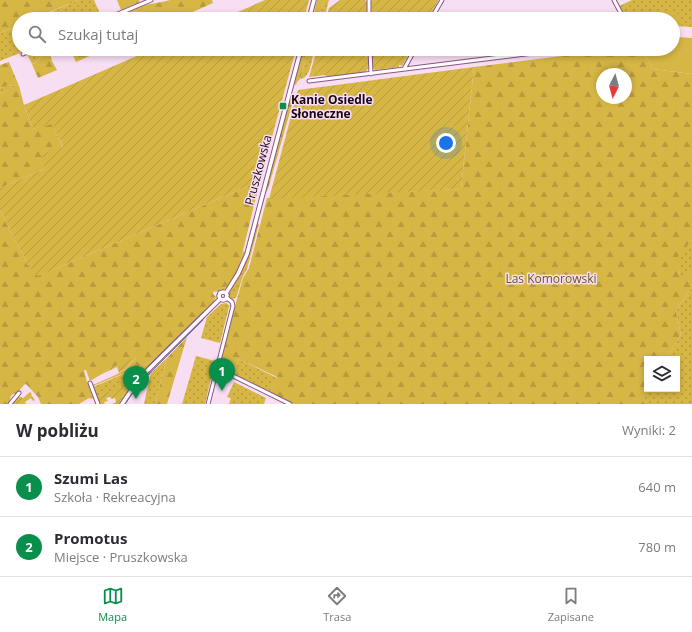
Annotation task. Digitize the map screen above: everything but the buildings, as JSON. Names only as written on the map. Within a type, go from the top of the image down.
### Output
[{"type":"street","points":[[122,12],[150,0]]},
{"type":"street","points":[[311,12],[314,0]]},
{"type":"street","points":[[369,0],[369,12]]},
{"type":"street","points":[[435,12],[442,0]]},
{"type":"street","points":[[614,0],[620,12]]},
{"type":"street","name":"Pruszkowska","points":[[226,293],[238,274],[247,254],[299,56]]},
{"type":"street","points":[[370,56],[371,74]]},
{"type":"street","points":[[404,69],[411,56]]},
{"type":"street","points":[[309,81],[509,56]]},
{"type":"street","points":[[208,404],[233,306],[232,302],[227,298],[226,293],[220,293],[220,299]]},
{"type":"street","points":[[122,404],[134,385],[144,374],[220,299],[224,300],[227,298]]},
{"type":"street","points":[[217,369],[290,404]]},
{"type":"street","points":[[90,383],[98,404]]},
{"type":"street","points":[[10,404],[19,393]]},
{"type":"green space","points":[[0,0],[78,0],[50,12],[12,12],[12,28],[0,33]]},
{"type":"green space","points":[[78,0],[94,0],[99,12],[51,12]]},
{"type":"green space","points":[[117,0],[139,0],[140,2],[121,10]]},
{"type":"green space","points":[[170,0],[212,0],[213,3],[193,12],[137,12],[132,10],[145,5]]},
{"type":"green space","points":[[265,0],[309,0],[306,12],[238,12]]},
{"type":"green space","points":[[317,0],[324,0],[320,12],[314,12]]},
{"type":"green space","points":[[324,0],[329,0],[326,12],[320,12]]},
{"type":"green space","points":[[340,0],[365,0],[367,2],[367,12],[328,12],[329,8]]},
{"type":"green space","points":[[438,0],[432,12],[372,12],[371,1]]},
{"type":"green space","points":[[632,0],[692,0],[692,27],[680,26],[680,12],[622,12],[619,6]]},
{"type":"green space","points":[[12,28],[12,56],[0,61],[0,33]]},
{"type":"green space","points":[[680,37],[692,38],[692,74],[653,69],[645,56],[680,56]]},
{"type":"green space","points":[[28,56],[42,56],[33,64]]},
{"type":"green space","points":[[42,56],[49,56],[57,70],[38,78],[31,62],[33,64]]},
{"type":"green space","points":[[45,56],[51,56],[52,60]]},
{"type":"green space","points":[[73,56],[90,56],[76,62]]},
{"type":"green space","points":[[137,56],[294,56],[260,181],[38,276],[28,265],[0,210],[0,188],[44,169],[42,154],[63,147],[52,124],[33,129],[24,105]]},
{"type":"green space","points":[[300,56],[307,56],[300,79],[296,85],[293,83]]},
{"type":"green space","points":[[307,56],[312,56],[308,74],[304,78],[300,79]]},
{"type":"green space","points":[[315,56],[368,56],[369,68],[365,72],[328,77],[325,75],[309,77]]},
{"type":"green space","points":[[372,56],[408,56],[402,66],[399,65],[399,67],[375,70],[373,68]]},
{"type":"green space","name":"Las Komorowski","points":[[561,56],[645,56],[653,69],[692,74],[692,240],[678,257],[680,276],[691,273],[692,286],[676,311],[681,335],[668,356],[644,356],[644,404],[294,404],[270,392],[277,377],[239,359],[232,374],[221,369],[220,366],[237,299],[243,278],[249,268],[267,198],[461,189],[474,67]]},
{"type":"green space","points":[[9,62],[19,86],[33,129],[52,123],[63,148],[44,169],[0,188],[0,94],[18,86],[8,85],[0,88],[0,65]]},
{"type":"green space","points":[[474,67],[461,189],[269,199],[298,90]]},
{"type":"green space","points":[[8,85],[19,86],[0,94],[0,88]]},
{"type":"green space","points":[[290,98],[294,98],[268,189],[265,194],[264,189]]},
{"type":"green space","points":[[260,181],[238,271],[228,286],[213,291],[213,294],[216,297],[209,308],[151,362],[93,386],[126,369],[137,357],[104,371],[102,374],[90,381],[86,370],[84,370],[93,398],[89,398],[79,404],[41,404],[38,397],[25,384],[16,394],[11,396],[9,404],[0,404],[0,210],[28,265],[52,270]]},
{"type":"green space","points":[[257,223],[259,224],[247,269],[243,276],[236,298],[232,299],[229,297],[229,294],[246,263]]},
{"type":"green space","points":[[692,240],[692,286],[680,276],[677,256]]},
{"type":"green space","points":[[243,251],[245,252],[239,267]]},
{"type":"green space","points":[[236,275],[228,287],[221,291],[213,292],[228,286]]},
{"type":"green space","points":[[692,286],[692,404],[644,404],[644,392],[680,392],[680,356],[668,356],[681,335],[676,311]]},
{"type":"green space","points":[[226,303],[230,306],[220,343],[201,338],[207,317],[221,304]]},
{"type":"green space","points":[[187,337],[167,404],[155,404],[167,358]]},
{"type":"green space","points":[[171,343],[172,344],[135,382],[120,404],[123,395],[132,383],[96,397],[93,387],[151,362]]},
{"type":"green space","points":[[138,356],[119,373],[117,367],[102,374],[104,371]]},
{"type":"green space","points":[[196,356],[215,361],[205,404],[182,404]]},
{"type":"green space","points":[[167,358],[155,404],[144,404],[151,373],[138,386],[137,384],[150,370],[152,372]]},
{"type":"green space","points":[[239,359],[277,378],[270,392],[232,374]]},
{"type":"green space","points":[[131,382],[132,383],[123,395],[119,404],[112,404],[116,402],[115,398],[112,399],[110,397],[106,398],[108,401],[104,402],[105,404],[100,404],[96,397]]},
{"type":"green space","points":[[234,382],[266,398],[264,404],[229,404],[231,398],[227,397]]},
{"type":"green space","points":[[30,392],[35,400],[33,401],[31,398],[25,402],[26,404],[11,404],[18,396],[23,398]]},
{"type":"waterway","points":[[133,383],[152,362],[203,312]]},
{"type":"waterway","points":[[138,385],[203,320]]},
{"type":"waterway","points":[[126,403],[135,389]]},
{"type":"place","name":"Kanie Osiedle Słoneczne","points":[[283,106]]},
{"type":"place","name":"Szumi Las","points":[[222,391]]},
{"type":"place","name":"Promotus","points":[[136,399]]}]
